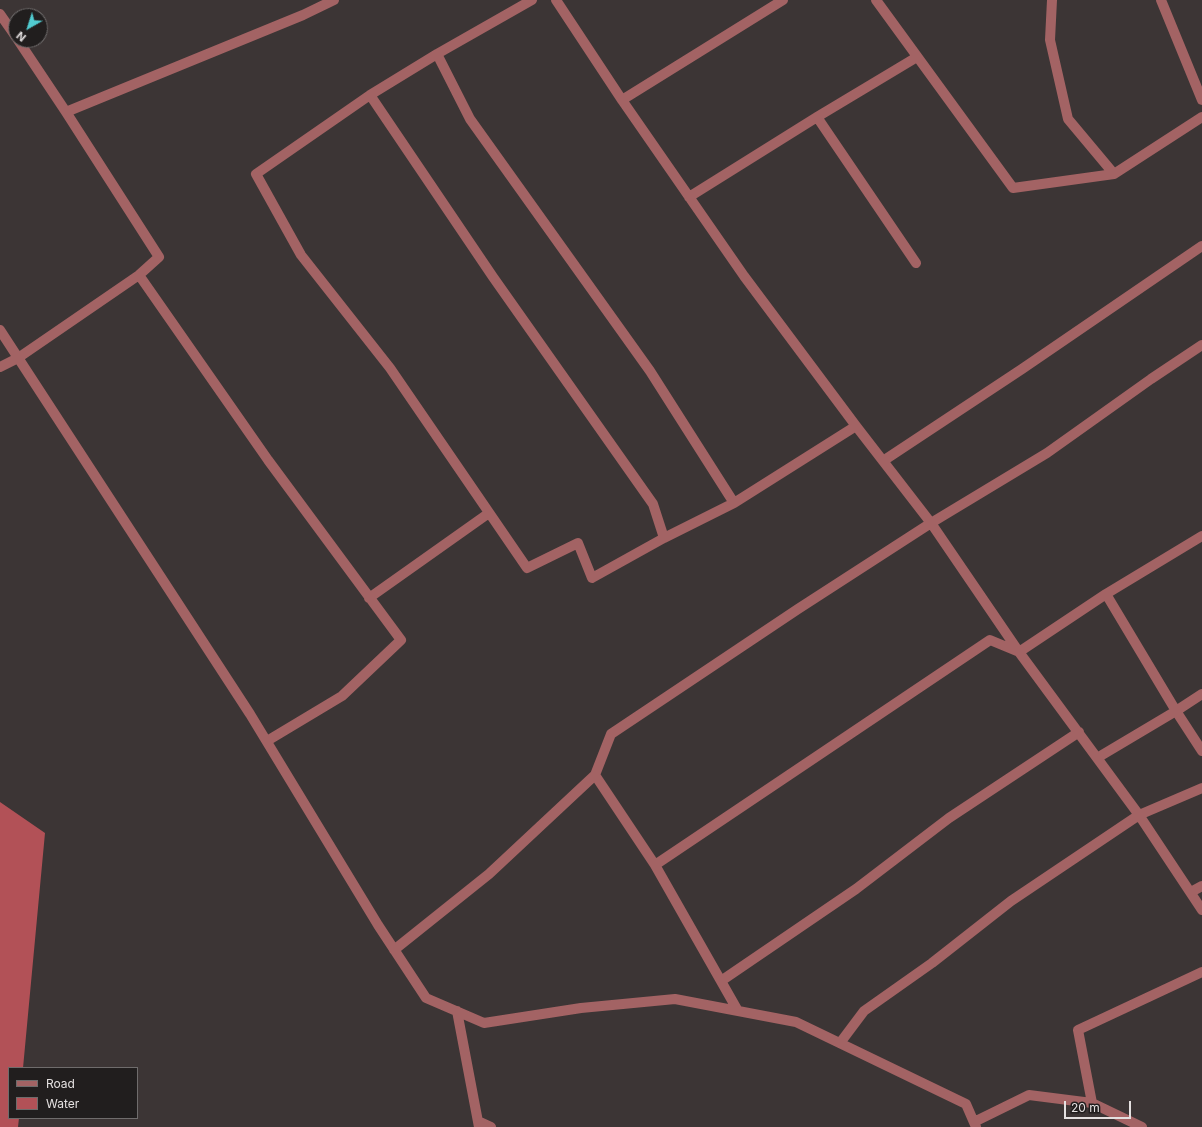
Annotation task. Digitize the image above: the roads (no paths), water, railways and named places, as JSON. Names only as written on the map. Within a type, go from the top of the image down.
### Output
[{"type":"street","points":[[66,112],[303,15],[334,0]]},
{"type":"street","points":[[532,0],[437,54],[370,95],[256,174],[301,255],[390,368],[527,568],[578,543],[592,578],[664,538],[734,503],[856,426]]},
{"type":"street","points":[[556,0],[622,100],[744,276],[856,426],[931,523],[1019,652],[1139,815],[1202,910]]},
{"type":"street","points":[[622,100],[784,0]]},
{"type":"street","points":[[876,0],[1013,188],[1114,174],[1202,117]]},
{"type":"street","points":[[1052,0],[1050,40],[1068,119],[1114,174]]},
{"type":"street","points":[[1161,0],[1202,100]]},
{"type":"street","points":[[0,14],[8,26]]},
{"type":"street","points":[[0,367],[18,358],[139,274],[159,257],[23,48]]},
{"type":"street","points":[[437,54],[470,119],[650,371],[734,503]]},
{"type":"street","points":[[689,197],[917,57]]},
{"type":"street","points":[[370,95],[493,277],[653,504],[664,538]]},
{"type":"street","points":[[817,117],[916,263]]},
{"type":"street","points":[[883,461],[1022,369],[1202,246]]},
{"type":"street","points":[[139,274],[268,460],[368,598],[401,640],[342,696],[267,741]]},
{"type":"street","points":[[0,330],[267,741],[378,925],[426,998],[484,1023],[581,1008],[676,998],[796,1022],[966,1104],[975,1124],[1029,1095],[1092,1103],[1142,1127]]},
{"type":"street","points":[[394,950],[489,874],[595,776],[611,734],[798,609],[931,523],[1047,453],[1150,379],[1202,345]]},
{"type":"street","points":[[368,598],[489,513]]},
{"type":"street","points":[[1019,652],[1106,594],[1202,536]]},
{"type":"street","points":[[1106,594],[1202,752]]},
{"type":"street","points":[[655,865],[990,640],[1019,652]]},
{"type":"street","points":[[1097,758],[1202,694]]},
{"type":"street","points":[[721,981],[856,889],[949,818],[1079,732]]},
{"type":"street","points":[[595,776],[655,865],[738,1010]]},
{"type":"street","points":[[840,1043],[864,1011],[932,963],[1011,902],[1139,815],[1202,788]]},
{"type":"street","points":[[1191,892],[1202,886]]},
{"type":"street","points":[[1092,1103],[1078,1030],[1202,972]]},
{"type":"street","points":[[457,1011],[478,1124],[491,1127]]},
{"type":"water","points":[[0,802],[45,833],[23,1067],[8,1067],[8,1119],[19,1119],[18,1127],[0,1127]]}]
